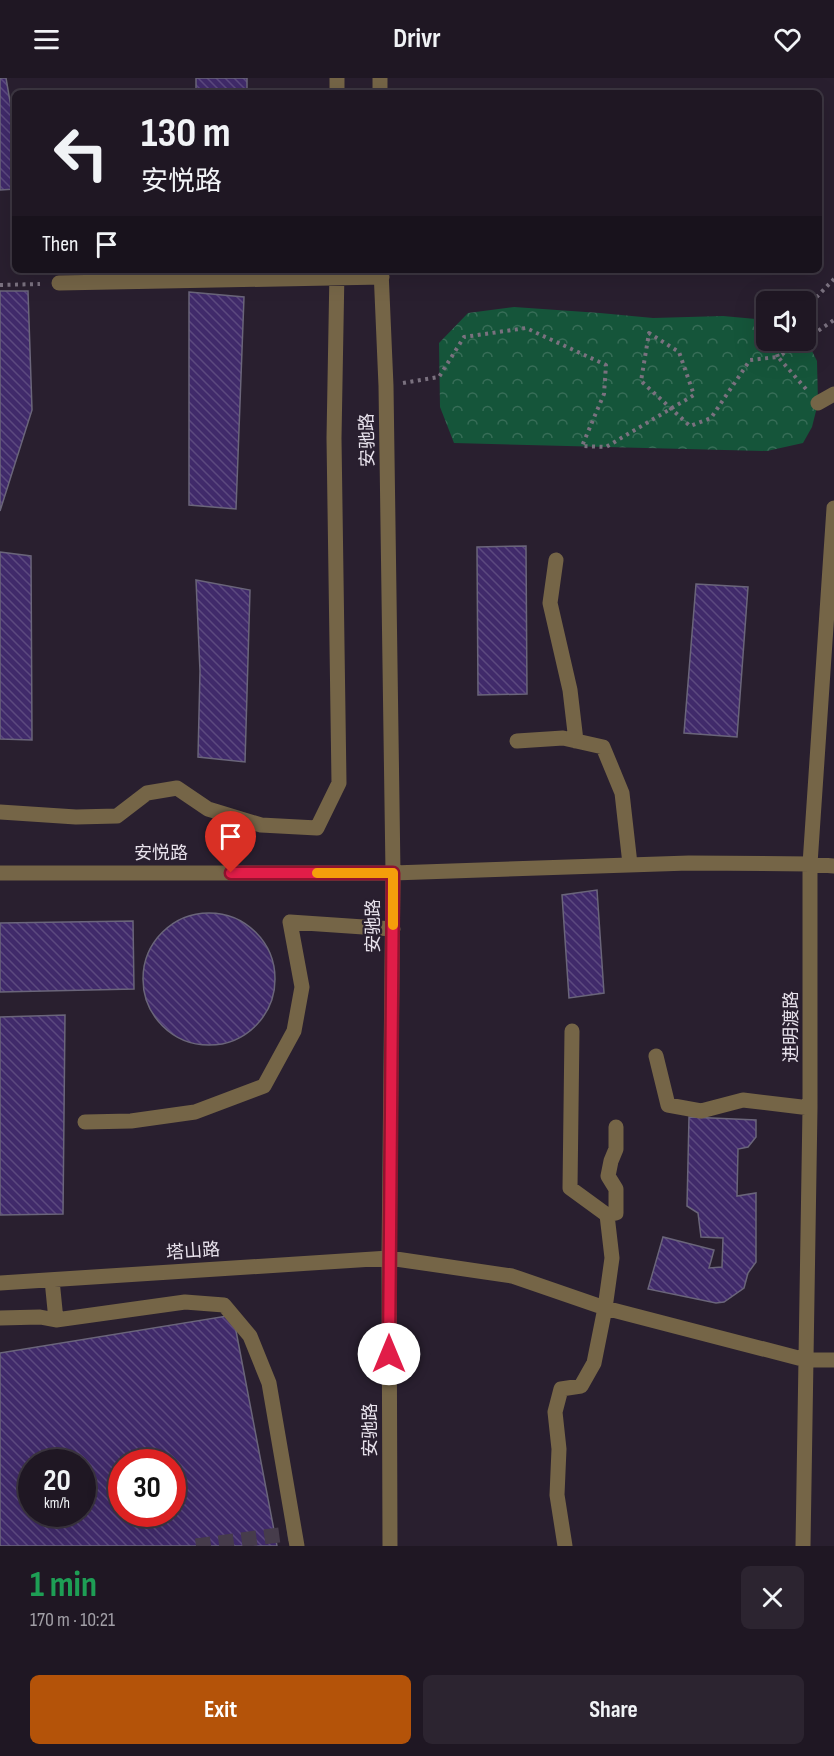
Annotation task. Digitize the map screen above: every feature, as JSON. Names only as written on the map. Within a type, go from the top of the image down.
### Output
[{"type":"street","points":[[0,812],[76,817],[117,816],[147,793],[177,788],[208,809],[261,825],[317,828],[339,783],[334,438],[337,274]]},
{"type":"street","points":[[59,283],[381,274]]},
{"type":"street","name":"安驰路","points":[[381,274],[386,386],[393,873],[389,1258],[390,1546]]},
{"type":"street","points":[[818,403],[834,394]]},
{"type":"street","name":"进明渡路","points":[[803,1546],[810,1108],[810,864],[834,508]]},
{"type":"street","points":[[556,560],[550,603],[570,690],[576,741]]},
{"type":"street","points":[[517,741],[563,738],[603,747],[622,794],[630,864]]},
{"type":"street","name":"安悦路","points":[[0,873],[393,873],[689,862],[834,866]]},
{"type":"street","points":[[85,1122],[132,1121],[195,1112],[264,1086],[294,1031],[302,987],[290,922],[393,929]]},
{"type":"street","points":[[565,1546],[557,1495],[559,1449],[555,1412],[561,1389],[581,1386],[594,1363],[612,1258],[607,1215],[570,1188],[572,1031]]},
{"type":"street","points":[[656,1056],[668,1105],[701,1111],[743,1101],[810,1108]]},
{"type":"street","points":[[607,1215],[616,1213],[616,1189],[608,1176],[616,1149],[616,1127]]},
{"type":"street","name":"塔山路","points":[[0,1283],[389,1258],[512,1275],[605,1308],[806,1360],[834,1360]]},
{"type":"street","points":[[52,1280],[56,1320]]},
{"type":"street","points":[[0,1318],[40,1317],[56,1320],[185,1302],[224,1305],[250,1336],[269,1383],[297,1546]]},
{"type":"path","points":[[816,298],[834,279]]},
{"type":"path","points":[[0,285],[59,283]]},
{"type":"path","points":[[816,332],[834,320]]},
{"type":"path","points":[[386,386],[439,377],[464,337],[526,328],[606,365],[604,394],[582,447],[606,447],[671,409],[694,395],[679,352],[649,333],[641,381],[671,409],[690,426],[711,418],[750,360],[778,357],[787,351]]},
{"type":"path","points":[[776,351],[778,357],[818,403]]},
{"type":"green space","points":[[514,307],[653,318],[723,316],[756,319],[756,351],[812,351],[817,361],[818,403],[812,427],[803,443],[767,451],[454,443],[440,407],[439,343],[468,313]]},
{"type":"building","points":[[0,78],[6,78],[12,113],[12,189],[0,190]]},
{"type":"building","points":[[196,78],[247,78],[247,90],[196,90]]},
{"type":"building","points":[[0,291],[28,291],[32,410],[0,511]]},
{"type":"building","points":[[189,292],[244,297],[236,509],[189,505]]},
{"type":"building","points":[[526,546],[527,694],[478,695],[477,547]]},
{"type":"building","points":[[0,552],[31,556],[32,740],[0,739]]},
{"type":"building","points":[[196,580],[250,590],[245,762],[198,757],[200,671]]},
{"type":"building","points":[[696,584],[748,587],[737,737],[684,733]]},
{"type":"building","points":[[597,890],[604,993],[569,998],[562,895]]},
{"type":"building","points":[[209,913],[234,918],[256,932],[270,954],[275,979],[270,1004],[256,1026],[234,1040],[209,1045],[184,1040],[162,1026],[148,1004],[143,979],[148,954],[162,932],[184,918]]},
{"type":"building","points":[[133,921],[134,989],[0,992],[0,923]]},
{"type":"building","points":[[65,1015],[63,1214],[0,1215],[0,1017]]},
{"type":"building","points":[[689,1117],[756,1120],[756,1137],[748,1147],[738,1149],[737,1196],[756,1193],[756,1262],[748,1273],[744,1288],[724,1302],[716,1303],[648,1289],[663,1237],[714,1250],[709,1268],[722,1267],[723,1238],[701,1237],[698,1213],[687,1206]]},
{"type":"building","points":[[233,1315],[277,1546],[0,1546],[0,1353]]},
{"type":"tunnel","points":[[196,1546],[294,1533]]},
{"type":"slow traffic","points":[[317,873],[393,873],[393,925]]},
{"type":"route","points":[[231,873],[393,873],[389,1354]]}]
